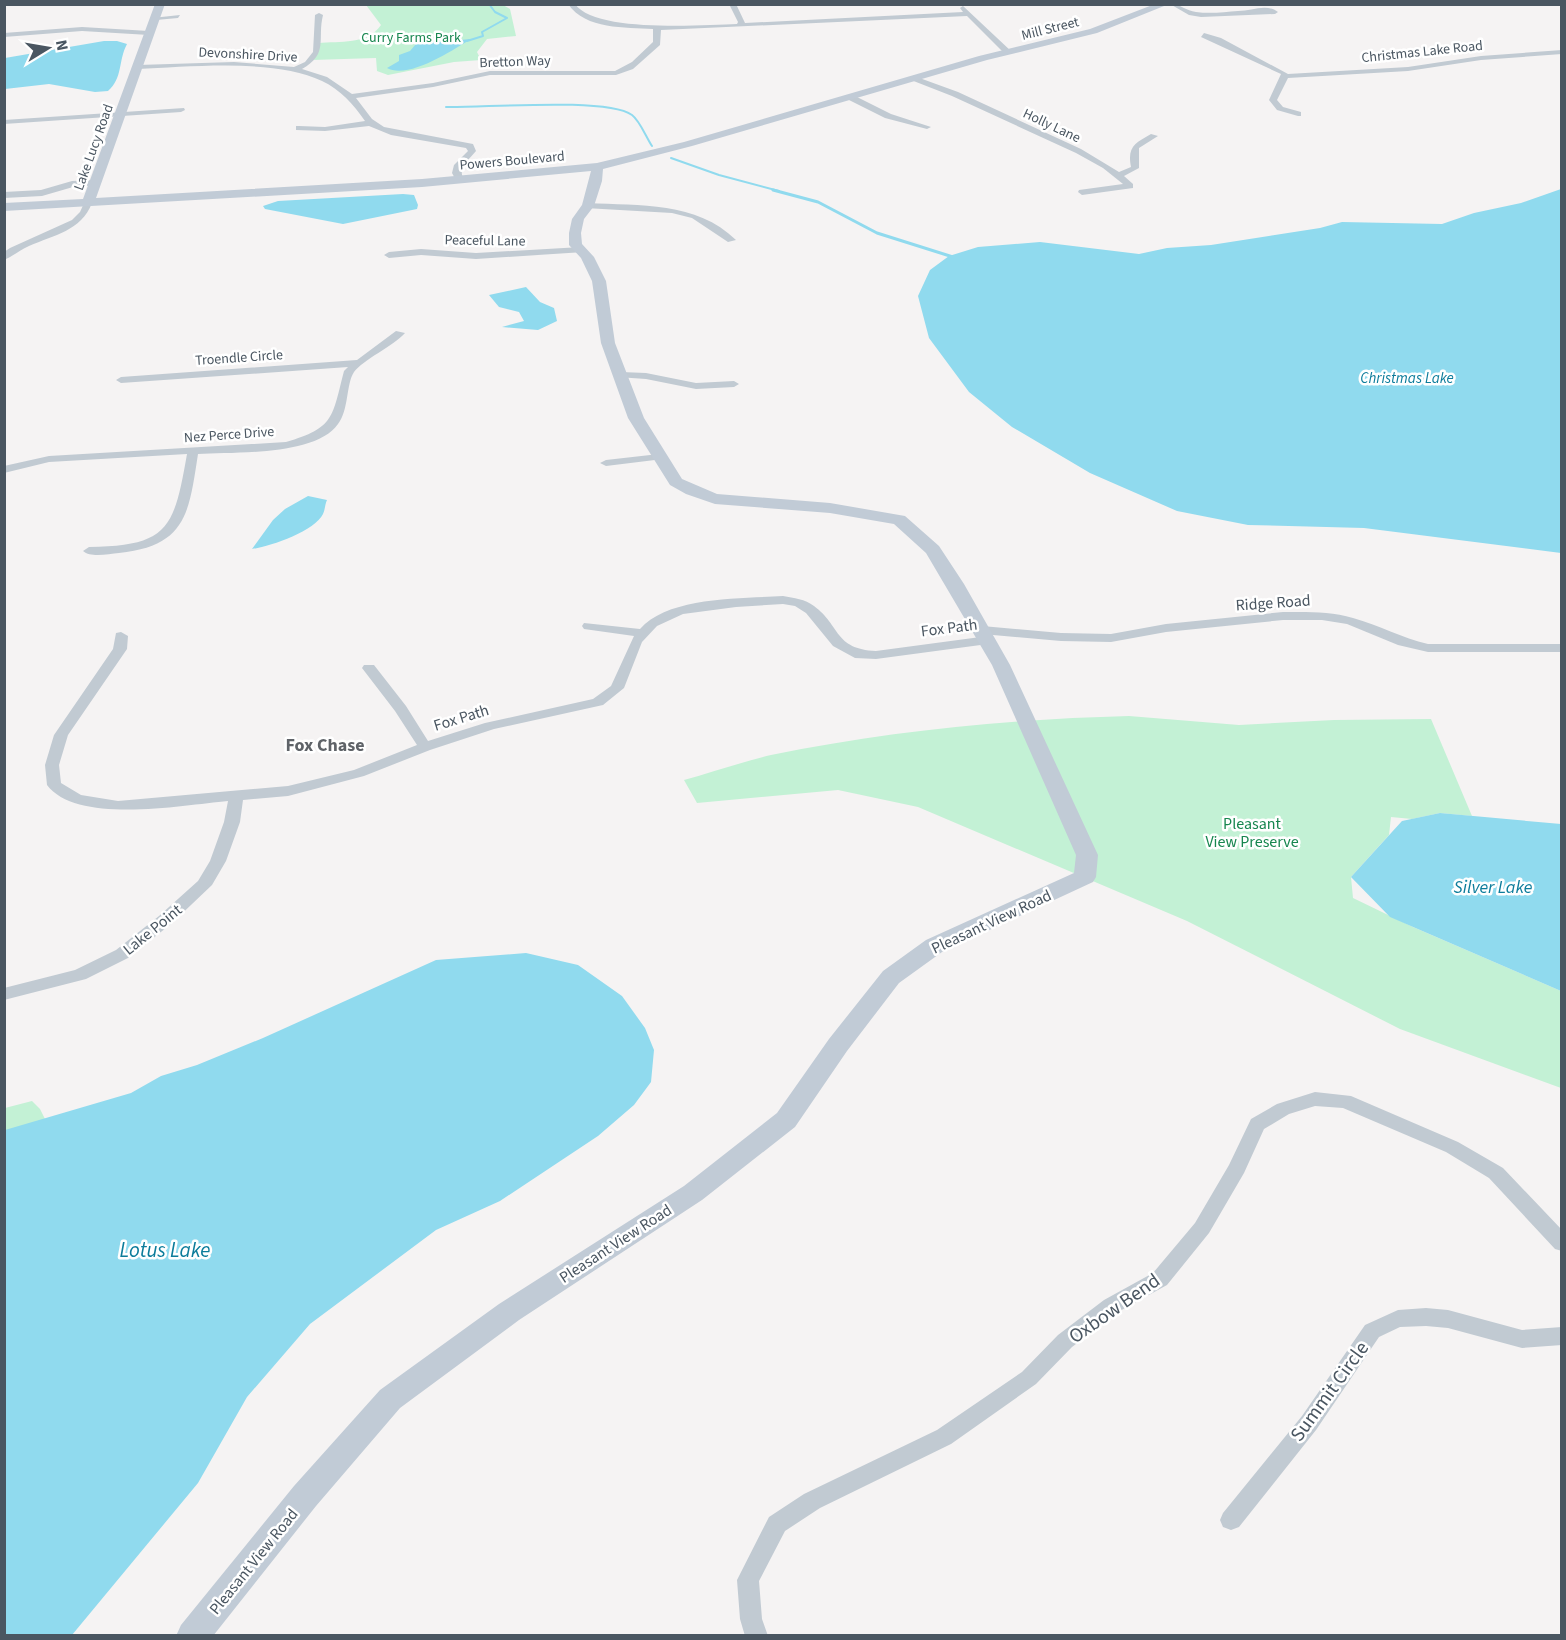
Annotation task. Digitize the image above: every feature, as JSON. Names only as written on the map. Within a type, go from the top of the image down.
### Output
[{"type":"street","name":"Lake Lucy Road","points":[[4,257],[82,217],[160,4]]},
{"type":"street","points":[[571,4],[578,14],[599,22],[657,28],[968,14]]},
{"type":"street","points":[[732,4],[742,23],[738,26]]},
{"type":"street","points":[[960,4],[1008,52]]},
{"type":"street","name":"Mill Street","points":[[1008,52],[1093,31],[1165,4]]},
{"type":"street","points":[[1173,4],[1191,14],[1252,12]]},
{"type":"street","points":[[873,12],[878,19]]},
{"type":"street","points":[[297,69],[315,58],[318,51],[317,20],[319,15]]},
{"type":"street","points":[[156,18],[178,16]]},
{"type":"street","points":[[621,72],[630,69],[641,59],[646,50],[657,43],[657,28]]},
{"type":"street","points":[[4,35],[82,29],[150,33]]},
{"type":"street","points":[[1204,35],[1216,38],[1284,73],[1285,76],[1273,100],[1274,104],[1298,114]]},
{"type":"street","name":"Powers Boulevard","points":[[4,207],[460,180],[597,167],[688,144],[1008,52]]},
{"type":"street","name":"Christmas Lake Road","points":[[1285,76],[1408,69],[1481,58],[1562,52]]},
{"type":"street","name":"Devonshire Drive","points":[[138,67],[223,65],[297,69],[321,77],[349,97],[370,123]]},
{"type":"street","name":"Bretton Way","points":[[349,97],[433,85],[490,73],[621,72],[633,74]]},
{"type":"street","name":"Holly Lane","points":[[914,78],[1096,160],[1120,175]]},
{"type":"street","points":[[850,97],[888,116],[927,127]]},
{"type":"street","points":[[4,122],[181,110]]},
{"type":"street","points":[[299,128],[325,129],[370,123],[383,130],[434,137],[470,146],[472,151],[457,167],[456,173],[460,180]]},
{"type":"street","points":[[1020,125],[1042,126]]},
{"type":"street","points":[[1082,192],[1130,186],[1120,175],[1135,168],[1133,147],[1154,136]]},
{"type":"street","name":"Pleasant View Road","points":[[192,1635],[305,1496],[390,1399],[509,1312],[693,1193],[786,1120],[838,1045],[891,976],[933,946],[1085,877],[1086,855],[1054,779],[985,635],[933,550],[899,520],[830,507],[715,499],[692,491],[676,482],[636,418],[608,343],[600,281],[576,245],[575,233],[578,219],[588,206],[596,181],[597,167]]},
{"type":"street","points":[[4,195],[42,193],[72,184],[95,183]]},
{"type":"street","points":[[588,206],[672,210],[695,216],[731,240]]},
{"type":"street","name":"Peaceful Lane","points":[[389,255],[421,252],[476,256],[581,250]]},
{"type":"street","name":"Nez Perce Drive","points":[[4,470],[49,459],[287,445],[315,437],[333,424],[339,412],[349,371],[400,333]]},
{"type":"street","name":"Troendle Circle","points":[[121,380],[359,363]]},
{"type":"street","points":[[621,375],[646,376],[696,386],[735,384]]},
{"type":"street","points":[[89,551],[129,548],[146,544],[167,534],[173,527],[186,491],[193,452]]},
{"type":"street","points":[[606,463],[659,457]]},
{"type":"street","name":"Fox Path","points":[[121,636],[120,649],[61,735],[52,765],[54,785],[77,799],[118,806],[288,791],[359,773],[425,747],[490,726],[598,702],[617,688],[636,641],[643,633],[652,623],[680,610],[783,600],[799,603],[811,610],[838,643],[855,654],[876,655],[985,635]]},
{"type":"street","name":"Ridge Road","points":[[985,635],[1111,638],[1166,628],[1283,615],[1322,616],[1350,621],[1403,642],[1428,648],[1562,648]]},
{"type":"street","points":[[589,626],[643,633]]},
{"type":"street","points":[[369,668],[401,709],[425,747]]},
{"type":"street","name":"Lake Point","points":[[4,994],[80,975],[122,954],[165,920],[204,885],[218,861],[232,822],[236,795]]},
{"type":"street","name":"Oxbow Bend","points":[[757,1635],[751,1619],[748,1580],[777,1524],[812,1501],[944,1437],[1029,1378],[1065,1341],[1111,1306],[1160,1279],[1202,1228],[1237,1168],[1257,1124],[1283,1109],[1315,1099],[1345,1101],[1452,1147],[1496,1173],[1562,1243]]},
{"type":"street","name":"Summit Circle","points":[[1231,1520],[1309,1423],[1372,1330],[1398,1319],[1426,1317],[1448,1319],[1522,1339],[1562,1336]]},
{"type":"green space","name":"Curry Farms Park","points":[[366,5],[503,5],[510,9],[516,36],[487,39],[477,52],[481,60],[454,62],[388,75],[377,71],[376,58],[312,60],[318,43],[361,39],[381,25]]},
{"type":"green space","name":"Pleasant View Preserve","points":[[1129,716],[1239,725],[1334,720],[1431,719],[1472,816],[1440,813],[1412,819],[1391,817],[1389,835],[1351,877],[1353,898],[1413,927],[1561,991],[1561,1088],[1400,1029],[1187,921],[918,807],[838,790],[697,803],[684,780],[771,755],[860,739],[994,723]]},
{"type":"green space","points":[[32,1101],[40,1109],[50,1129],[5,1154],[5,1108]]},
{"type":"water","points":[[471,39],[418,67],[396,71],[387,68],[399,61],[399,55],[410,51],[416,44]]},
{"type":"water","points":[[104,41],[127,44],[116,81],[108,91],[95,92],[49,84],[5,89],[5,58]]},
{"type":"water","name":"Christmas Lake","points":[[1561,189],[1561,553],[1364,528],[1248,525],[1177,511],[1090,473],[1012,427],[969,392],[929,338],[918,296],[930,270],[949,256],[978,247],[1040,242],[1139,254],[1167,248],[1211,245],[1320,228],[1342,222],[1442,224],[1474,213],[1521,203]]},
{"type":"water","points":[[414,195],[418,205],[417,209],[343,224],[265,209],[263,206],[278,201]]},
{"type":"water","points":[[526,287],[540,302],[554,308],[557,321],[538,330],[502,327],[524,321],[519,312],[499,307],[489,295]]},
{"type":"water","points":[[308,496],[327,500],[323,514],[318,520],[291,537],[252,549],[273,520],[285,509]]},
{"type":"water","name":"Silver Lake","points":[[1440,813],[1561,824],[1561,991],[1390,917],[1351,877],[1402,821]]},
{"type":"water","name":"Lotus Lake","points":[[526,953],[578,965],[622,996],[645,1028],[654,1050],[651,1082],[634,1105],[598,1136],[500,1201],[436,1230],[310,1324],[247,1397],[198,1483],[72,1635],[5,1635],[5,1130],[131,1093],[161,1076],[197,1065],[263,1038],[436,960]]},
{"type":"waterway","points":[[467,41],[483,36],[482,32],[507,18],[495,12],[489,4]]},
{"type":"waterway","points":[[446,107],[597,106],[632,115],[652,146]]},
{"type":"waterway","points":[[671,158],[719,175],[779,191]]},
{"type":"waterway","points":[[773,190],[818,202],[877,233],[953,257]]},
{"type":"district","name":"Fox Chase","points":[[325,745]]}]
